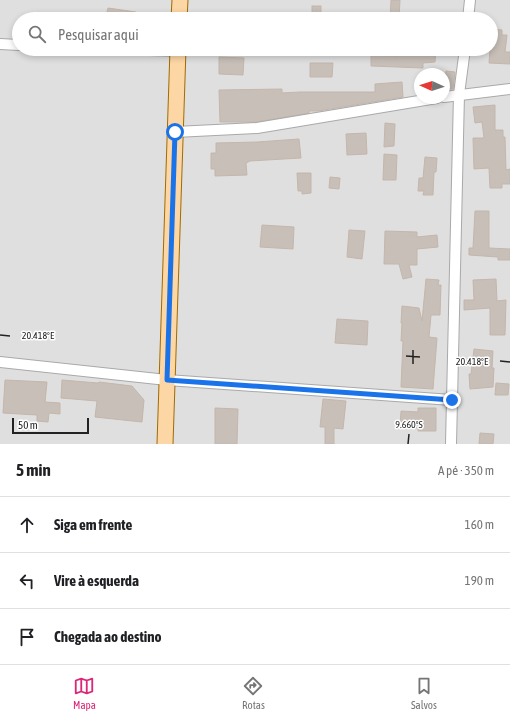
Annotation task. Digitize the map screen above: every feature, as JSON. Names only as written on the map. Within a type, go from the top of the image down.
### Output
[{"type":"main road","points":[[179,12],[180,0]]},
{"type":"main road","points":[[165,444],[178,56]]},
{"type":"street","points":[[469,12],[470,0]]},
{"type":"street","points":[[0,44],[12,45]]},
{"type":"street","points":[[451,444],[460,94],[464,56]]},
{"type":"street","points":[[450,96],[510,89]]},
{"type":"street","points":[[175,132],[257,128],[414,102]]},
{"type":"street","points":[[0,362],[167,380],[452,400]]},
{"type":"shaded area","points":[[0,0],[510,0],[510,444],[0,444]]},
{"type":"building","points":[[391,0],[400,0],[399,12],[390,12]]},
{"type":"building","points":[[312,6],[321,6],[321,12],[312,12]]},
{"type":"building","points":[[108,8],[136,12],[107,12]]},
{"type":"building","points":[[498,30],[502,30],[502,35],[507,35],[505,52],[510,52],[510,64],[489,63],[490,56],[498,56]]},
{"type":"building","points":[[371,56],[435,56],[435,62],[423,63],[423,68],[371,66]]},
{"type":"building","points":[[219,57],[244,58],[243,75],[219,74]]},
{"type":"building","points":[[310,63],[333,63],[332,77],[310,77]]},
{"type":"building","points":[[450,71],[455,72],[453,89],[450,89]]},
{"type":"building","points":[[402,82],[403,97],[318,111],[309,111],[309,113],[256,122],[220,122],[219,90],[282,89],[282,93],[375,92],[375,84]]},
{"type":"building","points":[[495,105],[495,130],[503,130],[503,137],[505,137],[506,170],[510,169],[510,184],[502,184],[502,188],[490,188],[489,168],[474,169],[473,138],[484,138],[482,122],[475,123],[473,107]]},
{"type":"building","points":[[385,123],[395,124],[394,146],[384,147]]},
{"type":"building","points":[[366,133],[367,154],[347,155],[346,134]]},
{"type":"building","points":[[299,139],[301,158],[250,161],[246,163],[247,175],[215,176],[215,169],[211,169],[211,153],[216,153],[216,143]]},
{"type":"building","points":[[384,154],[397,155],[396,180],[383,180]]},
{"type":"building","points":[[425,157],[437,158],[436,172],[434,172],[433,195],[423,195],[424,191],[418,191],[419,178],[423,178]]},
{"type":"building","points":[[297,173],[311,173],[311,193],[302,194],[302,191],[298,191]]},
{"type":"building","points":[[330,177],[340,178],[339,189],[329,188]]},
{"type":"building","points":[[475,211],[489,211],[489,248],[510,249],[510,260],[498,260],[498,257],[469,255],[469,248],[473,248]]},
{"type":"building","points":[[262,225],[294,227],[293,249],[260,247]]},
{"type":"building","points":[[349,230],[365,231],[362,259],[347,257]]},
{"type":"building","points":[[385,231],[417,232],[417,237],[437,235],[438,247],[417,249],[417,265],[409,265],[412,277],[403,279],[399,264],[384,264]]},
{"type":"building","points":[[426,279],[439,280],[438,285],[441,285],[440,315],[431,315],[429,337],[437,338],[433,389],[401,387],[403,341],[401,341],[402,306],[419,308],[422,321]]},
{"type":"building","points":[[496,279],[497,301],[506,300],[505,335],[490,335],[490,308],[464,310],[464,300],[474,300],[473,280]]},
{"type":"building","points":[[337,319],[368,321],[367,345],[335,343]]},
{"type":"building","points":[[474,349],[493,351],[493,387],[470,389],[469,374],[471,374]]},
{"type":"building","points":[[5,380],[47,382],[45,402],[60,403],[60,414],[49,413],[48,422],[37,421],[37,415],[3,413]]},
{"type":"building","points":[[62,380],[132,386],[144,400],[142,422],[95,417],[97,401],[61,398]]},
{"type":"building","points":[[496,383],[509,384],[508,395],[495,395]]},
{"type":"building","points":[[323,399],[346,401],[343,429],[334,428],[334,444],[325,444],[325,427],[320,427]]},
{"type":"building","points":[[215,408],[238,409],[237,444],[215,444]]},
{"type":"building","points":[[418,408],[436,408],[436,431],[418,431],[418,428],[400,426],[401,411],[418,412]]},
{"type":"building","points":[[480,433],[494,434],[493,444],[479,444]]},
{"type":"route","points":[[175,132],[167,380],[452,400]]}]
